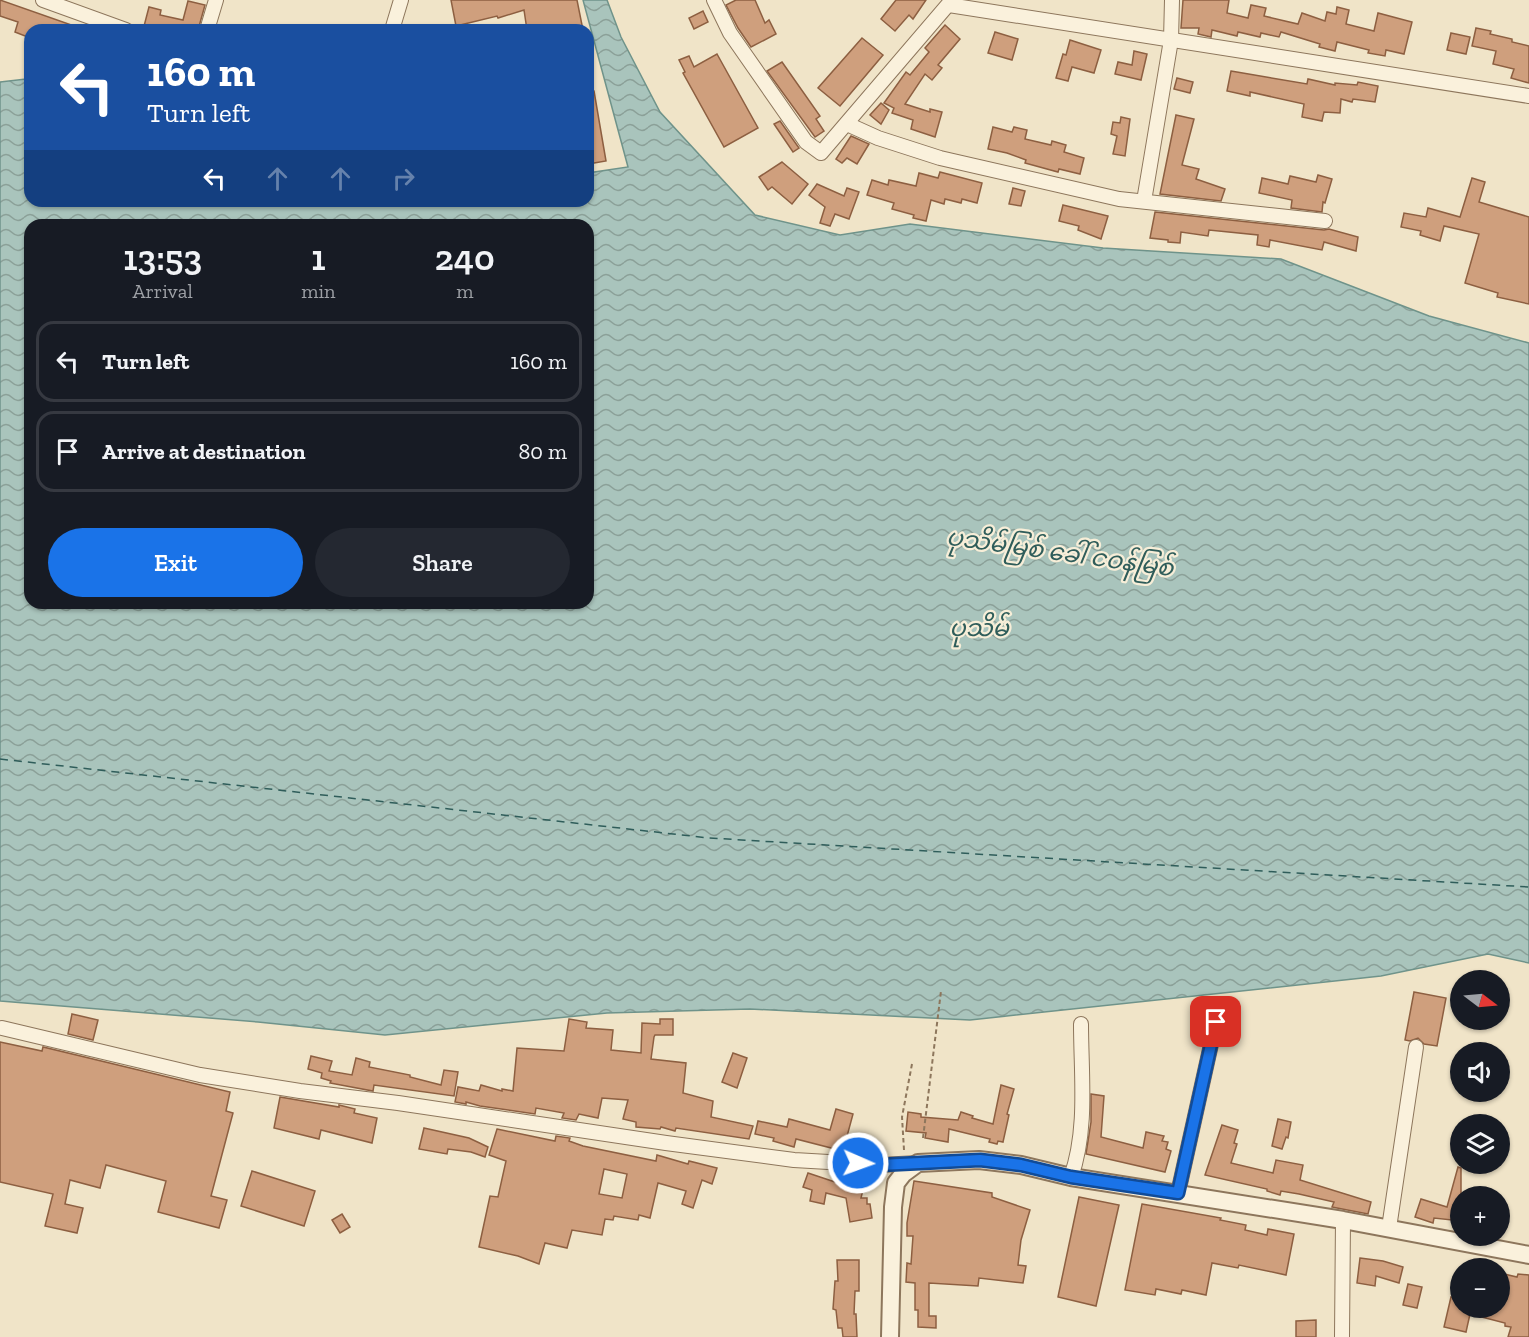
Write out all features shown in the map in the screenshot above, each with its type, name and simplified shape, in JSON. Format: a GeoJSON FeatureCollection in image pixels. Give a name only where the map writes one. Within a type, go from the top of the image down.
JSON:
{"type":"FeatureCollection","features":[{"type":"Feature","properties":{"kind":"street"},"geometry":{"type":"LineString","coordinates":[[43,0],[109,24]]}},
{"type":"Feature","properties":{"kind":"street"},"geometry":{"type":"LineString","coordinates":[[209,24],[216,0]]}},
{"type":"Feature","properties":{"kind":"street"},"geometry":{"type":"LineString","coordinates":[[394,24],[401,0]]}},
{"type":"Feature","properties":{"kind":"street"},"geometry":{"type":"LineString","coordinates":[[714,0],[730,33],[806,142],[821,153],[950,3],[1529,96]]}},
{"type":"Feature","properties":{"kind":"street"},"geometry":{"type":"LineString","coordinates":[[1144,201],[1171,40],[1172,0]]}},
{"type":"Feature","properties":{"kind":"street"},"geometry":{"type":"LineString","coordinates":[[847,123],[878,138],[940,158],[1119,199],[1325,220]]}},
{"type":"Feature","properties":{"kind":"street"},"geometry":{"type":"LineString","coordinates":[[1178,1193],[1216,1022]]}},
{"type":"Feature","properties":{"kind":"street"},"geometry":{"type":"LineString","coordinates":[[1071,1177],[1081,1134],[1081,1024]]}},
{"type":"Feature","properties":{"kind":"street"},"geometry":{"type":"LineString","coordinates":[[3,1028],[200,1075],[300,1091],[794,1160],[880,1165],[980,1160],[1021,1165],[1071,1177],[1343,1220],[1529,1255]]}},
{"type":"Feature","properties":{"kind":"street"},"geometry":{"type":"LineString","coordinates":[[1389,1228],[1416,1047]]}},
{"type":"Feature","properties":{"kind":"street"},"geometry":{"type":"LineString","coordinates":[[890,1337],[893,1207],[896,1183],[903,1174],[918,1163]]}},
{"type":"Feature","properties":{"kind":"street"},"geometry":{"type":"LineString","coordinates":[[1341,1337],[1343,1220]]}},
{"type":"Feature","properties":{"kind":"path"},"geometry":{"type":"LineString","coordinates":[[923,1138],[941,991]]}},
{"type":"Feature","properties":{"kind":"path"},"geometry":{"type":"LineString","coordinates":[[912,1064],[902,1117],[903,1147],[908,1158],[918,1163]]}},
{"type":"Feature","properties":{"kind":"water","name":"ပုသိမ်"},"geometry":{"type":"Polygon","coordinates":[[[583,0],[607,0],[621,37],[660,112],[755,215],[840,235],[910,224],[1103,248],[1281,259],[1429,316],[1529,343],[1529,963],[1488,954],[1381,976],[970,1020],[750,1009],[607,1013],[385,1035],[0,1001],[0,82],[24,79],[24,207],[594,207],[594,172],[628,167],[594,41],[594,24],[589,24],[583,0]]]}},
{"type":"Feature","properties":{"kind":"building"},"geometry":{"type":"Polygon","coordinates":[[[0,0],[69,24],[24,24],[24,36],[15,32],[18,22],[0,16],[0,0]]]}},
{"type":"Feature","properties":{"kind":"building"},"geometry":{"type":"Polygon","coordinates":[[[451,0],[577,0],[582,24],[526,24],[524,10],[498,18],[497,16],[456,24],[451,0]]]}},
{"type":"Feature","properties":{"kind":"building"},"geometry":{"type":"Polygon","coordinates":[[[736,0],[755,0],[765,23],[769,20],[776,34],[751,47],[726,5],[736,0]]]}},
{"type":"Feature","properties":{"kind":"building"},"geometry":{"type":"Polygon","coordinates":[[[896,0],[926,0],[913,19],[909,15],[895,31],[881,19],[896,0]]]}},
{"type":"Feature","properties":{"kind":"building"},"geometry":{"type":"Polygon","coordinates":[[[1183,0],[1229,0],[1227,13],[1248,18],[1251,5],[1266,8],[1264,16],[1298,24],[1302,13],[1325,21],[1327,12],[1336,14],[1337,7],[1349,10],[1346,24],[1374,31],[1378,13],[1412,22],[1404,54],[1386,50],[1385,56],[1368,53],[1369,50],[1337,42],[1335,51],[1281,32],[1279,37],[1261,33],[1260,37],[1238,32],[1237,36],[1212,30],[1211,37],[1198,34],[1199,28],[1181,28],[1183,0]]]}},
{"type":"Feature","properties":{"kind":"building"},"geometry":{"type":"Polygon","coordinates":[[[188,1],[205,5],[200,24],[145,24],[149,7],[161,10],[160,15],[183,20],[188,1]]]}},
{"type":"Feature","properties":{"kind":"building"},"geometry":{"type":"Polygon","coordinates":[[[703,11],[708,22],[694,29],[689,18],[703,11]]]}},
{"type":"Feature","properties":{"kind":"building"},"geometry":{"type":"Polygon","coordinates":[[[945,25],[960,39],[938,65],[942,68],[932,80],[925,74],[905,104],[930,112],[930,109],[942,112],[935,137],[911,129],[913,120],[892,113],[894,108],[884,103],[906,72],[910,75],[929,52],[925,48],[945,25]]]}},
{"type":"Feature","properties":{"kind":"building"},"geometry":{"type":"Polygon","coordinates":[[[1476,28],[1491,31],[1490,34],[1529,46],[1529,83],[1511,78],[1514,69],[1493,64],[1496,51],[1472,46],[1476,28]]]}},
{"type":"Feature","properties":{"kind":"building"},"geometry":{"type":"Polygon","coordinates":[[[995,32],[1018,39],[1012,60],[988,53],[995,32]]]}},
{"type":"Feature","properties":{"kind":"building"},"geometry":{"type":"Polygon","coordinates":[[[1451,33],[1470,37],[1466,54],[1447,50],[1451,33]]]}},
{"type":"Feature","properties":{"kind":"building"},"geometry":{"type":"Polygon","coordinates":[[[862,38],[883,55],[840,106],[818,88],[862,38]]]}},
{"type":"Feature","properties":{"kind":"building"},"geometry":{"type":"Polygon","coordinates":[[[1070,40],[1101,50],[1094,73],[1072,67],[1068,81],[1056,78],[1070,40]]]}},
{"type":"Feature","properties":{"kind":"building"},"geometry":{"type":"Polygon","coordinates":[[[1134,51],[1147,54],[1141,80],[1115,74],[1118,62],[1132,65],[1134,51]]]}},
{"type":"Feature","properties":{"kind":"building"},"geometry":{"type":"Polygon","coordinates":[[[717,54],[758,128],[724,147],[683,73],[685,72],[679,60],[689,56],[694,67],[717,54]]]}},
{"type":"Feature","properties":{"kind":"building"},"geometry":{"type":"Polygon","coordinates":[[[782,62],[820,116],[816,119],[824,131],[815,137],[767,71],[782,62]]]}},
{"type":"Feature","properties":{"kind":"building"},"geometry":{"type":"Polygon","coordinates":[[[1231,71],[1307,84],[1308,79],[1335,85],[1335,83],[1357,85],[1358,82],[1378,86],[1375,102],[1353,99],[1352,102],[1341,99],[1340,113],[1324,112],[1322,121],[1302,117],[1304,104],[1250,92],[1250,96],[1227,91],[1231,71]]]}},
{"type":"Feature","properties":{"kind":"building"},"geometry":{"type":"Polygon","coordinates":[[[1177,78],[1193,82],[1190,93],[1174,89],[1177,78]]]}},
{"type":"Feature","properties":{"kind":"building"},"geometry":{"type":"Polygon","coordinates":[[[594,91],[606,161],[594,163],[594,91]]]}},
{"type":"Feature","properties":{"kind":"building"},"geometry":{"type":"Polygon","coordinates":[[[881,103],[889,110],[881,124],[870,115],[881,103]]]}},
{"type":"Feature","properties":{"kind":"building"},"geometry":{"type":"Polygon","coordinates":[[[1176,115],[1194,119],[1182,165],[1199,169],[1196,179],[1225,189],[1221,201],[1160,194],[1176,115]]]}},
{"type":"Feature","properties":{"kind":"building"},"geometry":{"type":"Polygon","coordinates":[[[1121,117],[1130,119],[1125,156],[1113,154],[1117,136],[1111,134],[1113,122],[1120,123],[1121,117]]]}},
{"type":"Feature","properties":{"kind":"building"},"geometry":{"type":"Polygon","coordinates":[[[780,121],[799,148],[793,152],[774,124],[780,121]]]}},
{"type":"Feature","properties":{"kind":"building"},"geometry":{"type":"Polygon","coordinates":[[[993,127],[1012,132],[1014,127],[1027,130],[1025,139],[1051,145],[1052,141],[1066,145],[1064,152],[1084,158],[1080,174],[1059,169],[1058,172],[1025,163],[1026,160],[1007,153],[988,149],[993,127]]]}},
{"type":"Feature","properties":{"kind":"building"},"geometry":{"type":"Polygon","coordinates":[[[851,136],[869,144],[857,164],[847,158],[842,163],[836,159],[851,136]]]}},
{"type":"Feature","properties":{"kind":"building"},"geometry":{"type":"Polygon","coordinates":[[[782,162],[808,184],[792,204],[772,187],[768,190],[759,177],[782,162]]]}},
{"type":"Feature","properties":{"kind":"building"},"geometry":{"type":"Polygon","coordinates":[[[940,172],[982,183],[977,203],[962,199],[961,203],[945,199],[944,204],[931,200],[926,221],[892,209],[894,203],[867,195],[872,180],[888,185],[889,180],[916,186],[919,173],[938,178],[940,172]]]}},
{"type":"Feature","properties":{"kind":"building"},"geometry":{"type":"Polygon","coordinates":[[[1318,175],[1332,179],[1325,203],[1323,202],[1322,212],[1291,208],[1292,200],[1259,193],[1262,178],[1288,184],[1290,176],[1316,182],[1318,175]]]}},
{"type":"Feature","properties":{"kind":"building"},"geometry":{"type":"Polygon","coordinates":[[[1472,178],[1485,182],[1479,202],[1529,217],[1529,304],[1497,297],[1498,293],[1465,283],[1479,234],[1444,226],[1440,241],[1420,235],[1421,231],[1401,227],[1404,213],[1426,217],[1428,208],[1460,217],[1472,178]]]}},
{"type":"Feature","properties":{"kind":"building"},"geometry":{"type":"Polygon","coordinates":[[[817,184],[844,196],[847,188],[859,192],[849,219],[835,214],[830,226],[820,223],[825,207],[809,195],[817,184]]]}},
{"type":"Feature","properties":{"kind":"building"},"geometry":{"type":"Polygon","coordinates":[[[1013,188],[1025,191],[1021,206],[1009,204],[1013,188]]]}},
{"type":"Feature","properties":{"kind":"building"},"geometry":{"type":"Polygon","coordinates":[[[1063,205],[1108,216],[1101,239],[1078,230],[1079,226],[1059,221],[1063,205]]]}},
{"type":"Feature","properties":{"kind":"building"},"geometry":{"type":"Polygon","coordinates":[[[1155,212],[1329,229],[1358,237],[1356,251],[1324,242],[1322,250],[1270,240],[1269,247],[1257,245],[1258,235],[1209,230],[1208,236],[1181,232],[1180,243],[1168,242],[1168,240],[1150,238],[1155,212]]]}},
{"type":"Feature","properties":{"kind":"building"},"geometry":{"type":"Polygon","coordinates":[[[1414,992],[1446,998],[1437,1046],[1424,1044],[1418,1038],[1405,1040],[1414,992]]]}},
{"type":"Feature","properties":{"kind":"building"},"geometry":{"type":"Polygon","coordinates":[[[72,1014],[98,1020],[93,1040],[68,1034],[72,1014]]]}},
{"type":"Feature","properties":{"kind":"building"},"geometry":{"type":"Polygon","coordinates":[[[569,1019],[587,1022],[586,1028],[613,1030],[611,1050],[641,1053],[642,1023],[660,1024],[660,1019],[673,1019],[673,1035],[655,1035],[651,1059],[686,1063],[683,1093],[713,1101],[711,1117],[753,1126],[749,1139],[676,1128],[675,1131],[661,1127],[660,1129],[636,1127],[636,1122],[623,1119],[628,1100],[602,1098],[598,1118],[579,1114],[576,1120],[562,1118],[564,1113],[536,1108],[535,1114],[455,1102],[458,1087],[479,1091],[481,1085],[502,1091],[502,1089],[513,1091],[517,1048],[564,1051],[569,1019]]]}},
{"type":"Feature","properties":{"kind":"building"},"geometry":{"type":"Polygon","coordinates":[[[0,1042],[42,1051],[43,1047],[230,1092],[226,1111],[233,1113],[211,1196],[227,1200],[219,1228],[158,1212],[166,1181],[106,1165],[100,1188],[70,1180],[65,1204],[83,1208],[77,1233],[45,1226],[53,1194],[0,1182],[0,1042]]]}},
{"type":"Feature","properties":{"kind":"building"},"geometry":{"type":"Polygon","coordinates":[[[733,1053],[747,1058],[737,1088],[722,1082],[733,1053]]]}},
{"type":"Feature","properties":{"kind":"building"},"geometry":{"type":"Polygon","coordinates":[[[311,1056],[332,1061],[329,1071],[352,1075],[356,1058],[370,1062],[369,1067],[410,1075],[410,1077],[441,1085],[444,1070],[458,1072],[454,1096],[374,1085],[373,1091],[330,1083],[331,1081],[321,1078],[322,1073],[308,1069],[311,1056]]]}},
{"type":"Feature","properties":{"kind":"building"},"geometry":{"type":"Polygon","coordinates":[[[1001,1085],[1014,1089],[1003,1142],[998,1141],[997,1144],[989,1142],[990,1139],[949,1129],[948,1142],[925,1138],[926,1133],[906,1131],[908,1112],[921,1114],[921,1117],[958,1120],[961,1112],[993,1124],[1001,1085]]]}},
{"type":"Feature","properties":{"kind":"building"},"geometry":{"type":"Polygon","coordinates":[[[1091,1094],[1104,1096],[1101,1137],[1143,1148],[1146,1132],[1164,1136],[1162,1141],[1168,1142],[1166,1149],[1171,1151],[1165,1172],[1086,1154],[1091,1122],[1091,1094]]]}},
{"type":"Feature","properties":{"kind":"building"},"geometry":{"type":"Polygon","coordinates":[[[280,1097],[339,1107],[339,1105],[355,1109],[354,1113],[377,1118],[372,1143],[321,1130],[319,1139],[274,1128],[280,1097]]]}},
{"type":"Feature","properties":{"kind":"building"},"geometry":{"type":"Polygon","coordinates":[[[836,1109],[853,1114],[843,1151],[796,1139],[794,1147],[773,1141],[774,1138],[755,1134],[758,1121],[787,1127],[789,1119],[830,1130],[836,1109]]]}},
{"type":"Feature","properties":{"kind":"building"},"geometry":{"type":"Polygon","coordinates":[[[1278,1119],[1291,1122],[1288,1138],[1286,1137],[1282,1149],[1272,1146],[1278,1119]]]}},
{"type":"Feature","properties":{"kind":"building"},"geometry":{"type":"Polygon","coordinates":[[[1222,1125],[1238,1130],[1234,1143],[1237,1144],[1231,1163],[1273,1173],[1276,1160],[1303,1165],[1300,1180],[1371,1202],[1368,1214],[1332,1207],[1334,1202],[1281,1191],[1280,1195],[1267,1191],[1267,1189],[1205,1175],[1222,1125]]]}},
{"type":"Feature","properties":{"kind":"building"},"geometry":{"type":"Polygon","coordinates":[[[424,1128],[469,1138],[488,1147],[485,1157],[471,1152],[448,1149],[447,1154],[419,1149],[424,1128]]]}},
{"type":"Feature","properties":{"kind":"building"},"geometry":{"type":"Polygon","coordinates":[[[497,1129],[555,1141],[556,1136],[570,1138],[569,1141],[583,1146],[656,1161],[657,1155],[688,1164],[689,1161],[717,1168],[712,1184],[702,1180],[693,1208],[682,1204],[686,1191],[658,1183],[650,1218],[639,1215],[638,1220],[614,1216],[613,1220],[605,1219],[602,1235],[572,1230],[567,1248],[545,1243],[539,1264],[518,1256],[479,1247],[490,1196],[498,1197],[506,1161],[489,1155],[497,1129]],[[604,1169],[599,1194],[622,1198],[627,1174],[604,1169]]]}},
{"type":"Feature","properties":{"kind":"building"},"geometry":{"type":"Polygon","coordinates":[[[252,1171],[315,1191],[304,1226],[241,1206],[252,1171]]]}},
{"type":"Feature","properties":{"kind":"building"},"geometry":{"type":"Polygon","coordinates":[[[808,1173],[847,1186],[850,1173],[866,1177],[861,1198],[867,1198],[872,1218],[850,1222],[846,1198],[826,1193],[824,1204],[810,1201],[812,1190],[803,1187],[808,1173]]]}},
{"type":"Feature","properties":{"kind":"building"},"geometry":{"type":"Polygon","coordinates":[[[1456,1174],[1461,1174],[1461,1186],[1453,1186],[1456,1174]]]}},
{"type":"Feature","properties":{"kind":"building"},"geometry":{"type":"Polygon","coordinates":[[[914,1181],[992,1193],[992,1197],[1030,1210],[1021,1240],[1018,1265],[1026,1266],[1023,1283],[979,1278],[978,1286],[929,1283],[929,1316],[936,1316],[936,1328],[918,1327],[918,1310],[915,1310],[915,1283],[906,1282],[907,1263],[911,1264],[913,1236],[907,1236],[907,1223],[914,1181]]]}},
{"type":"Feature","properties":{"kind":"building"},"geometry":{"type":"Polygon","coordinates":[[[1450,1196],[1450,1220],[1434,1218],[1433,1223],[1415,1217],[1421,1199],[1447,1207],[1450,1196]]]}},
{"type":"Feature","properties":{"kind":"building"},"geometry":{"type":"Polygon","coordinates":[[[1079,1197],[1119,1205],[1096,1306],[1058,1297],[1079,1197]]]}},
{"type":"Feature","properties":{"kind":"building"},"geometry":{"type":"Polygon","coordinates":[[[1142,1204],[1221,1218],[1220,1220],[1246,1225],[1245,1230],[1267,1235],[1268,1229],[1294,1234],[1286,1275],[1239,1265],[1238,1268],[1212,1263],[1206,1295],[1182,1290],[1181,1294],[1156,1289],[1155,1295],[1125,1290],[1142,1204]]]}},
{"type":"Feature","properties":{"kind":"building"},"geometry":{"type":"Polygon","coordinates":[[[342,1214],[350,1227],[340,1233],[332,1220],[342,1214]]]}},
{"type":"Feature","properties":{"kind":"building"},"geometry":{"type":"Polygon","coordinates":[[[1360,1258],[1403,1267],[1399,1283],[1376,1276],[1375,1286],[1357,1283],[1360,1258]]]}},
{"type":"Feature","properties":{"kind":"building"},"geometry":{"type":"Polygon","coordinates":[[[837,1260],[859,1260],[859,1291],[855,1291],[854,1314],[856,1314],[857,1337],[843,1337],[842,1328],[838,1328],[836,1310],[833,1309],[835,1281],[838,1281],[837,1260]]]}},
{"type":"Feature","properties":{"kind":"building"},"geometry":{"type":"Polygon","coordinates":[[[1510,1275],[1529,1275],[1529,1337],[1508,1337],[1511,1327],[1505,1326],[1505,1323],[1486,1318],[1510,1318],[1510,1275]]]}},
{"type":"Feature","properties":{"kind":"building"},"geometry":{"type":"Polygon","coordinates":[[[1408,1284],[1422,1287],[1417,1308],[1403,1305],[1408,1284]]]}},
{"type":"Feature","properties":{"kind":"building"},"geometry":{"type":"Polygon","coordinates":[[[1450,1301],[1450,1318],[1469,1318],[1466,1332],[1444,1327],[1450,1301]]]}},
{"type":"Feature","properties":{"kind":"building"},"geometry":{"type":"Polygon","coordinates":[[[1316,1320],[1316,1337],[1296,1337],[1296,1321],[1316,1320]]]}},
{"type":"Feature","properties":{"kind":"ferry route"},"geometry":{"type":"LineString","coordinates":[[0,759],[709,838],[1529,887]]}},
{"type":"Feature","properties":{"kind":"route"},"geometry":{"type":"LineString","coordinates":[[858,1163],[880,1165],[980,1160],[1021,1165],[1071,1177],[1178,1193],[1216,1022]]}},
{"type":"Feature","properties":{"kind":"water label","name":"ပုသိမ်မြစ် ခေါ် ငဝန်မြစ်"},"geometry":{"type":"Point","coordinates":[1060,552]}}]}
